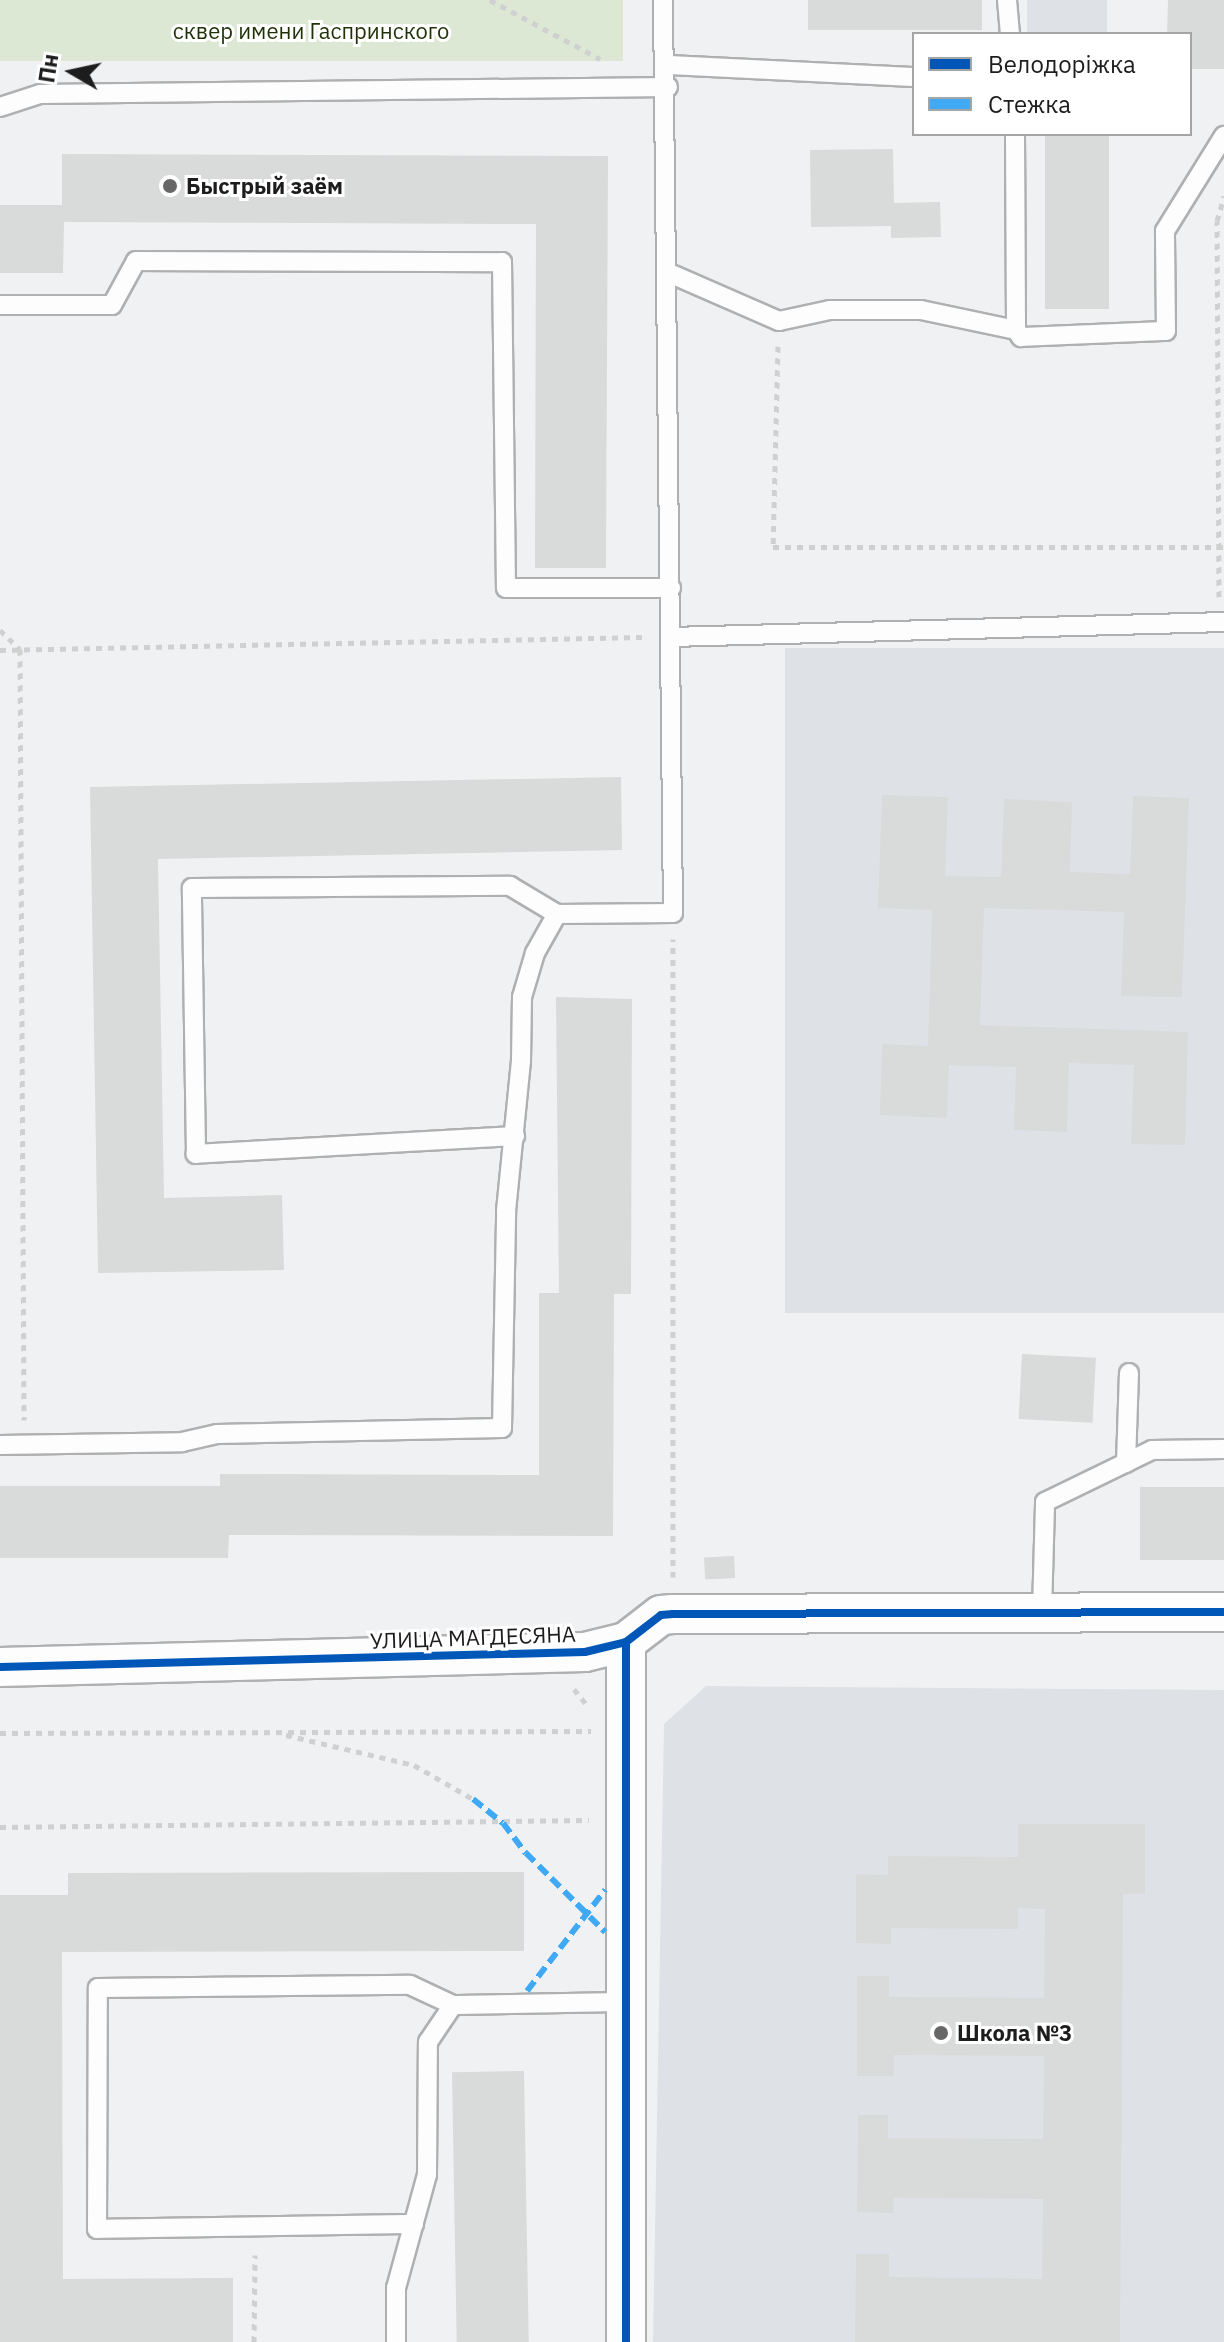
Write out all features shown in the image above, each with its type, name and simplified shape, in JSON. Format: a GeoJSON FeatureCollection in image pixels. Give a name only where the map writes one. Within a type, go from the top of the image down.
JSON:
{"type":"FeatureCollection","features":[{"type":"Feature","properties":{"kind":"street","name":"УЛИЦА МАГДЕСЯНА"},"geometry":{"type":"LineString","coordinates":[[0,1667],[585,1652],[626,1642],[661,1615],[673,1614],[1224,1612]]}},
{"type":"Feature","properties":{"kind":"street"},"geometry":{"type":"LineString","coordinates":[[626,1642],[626,2342]]}},
{"type":"Feature","properties":{"kind":"lane"},"geometry":{"type":"LineString","coordinates":[[515,1136],[196,1154],[192,888],[510,886],[557,914],[673,913],[668,65],[663,0]]}},
{"type":"Feature","properties":{"kind":"lane"},"geometry":{"type":"LineString","coordinates":[[1007,0],[1010,32]]}},
{"type":"Feature","properties":{"kind":"lane"},"geometry":{"type":"LineString","coordinates":[[668,65],[912,77]]}},
{"type":"Feature","properties":{"kind":"lane"},"geometry":{"type":"LineString","coordinates":[[0,107],[40,94],[668,87]]}},
{"type":"Feature","properties":{"kind":"lane"},"geometry":{"type":"LineString","coordinates":[[1015,136],[1016,330],[1021,337],[1166,331],[1165,231],[1224,136]]}},
{"type":"Feature","properties":{"kind":"lane"},"geometry":{"type":"LineString","coordinates":[[0,305],[112,305],[136,261],[502,262],[506,588],[671,588]]}},
{"type":"Feature","properties":{"kind":"lane"},"geometry":{"type":"LineString","coordinates":[[669,273],[779,321],[830,310],[921,310],[1016,330]]}},
{"type":"Feature","properties":{"kind":"lane"},"geometry":{"type":"LineString","coordinates":[[671,637],[1222,622]]}},
{"type":"Feature","properties":{"kind":"lane"},"geometry":{"type":"LineString","coordinates":[[0,1445],[182,1442],[217,1434],[502,1428],[506,1211],[515,1136],[522,997],[535,953],[557,914]]}},
{"type":"Feature","properties":{"kind":"lane"},"geometry":{"type":"LineString","coordinates":[[1126,1463],[1129,1373]]}},
{"type":"Feature","properties":{"kind":"lane"},"geometry":{"type":"LineString","coordinates":[[1042,1612],[1045,1502],[1152,1450],[1224,1449]]}},
{"type":"Feature","properties":{"kind":"lane"},"geometry":{"type":"LineString","coordinates":[[414,2224],[97,2229],[98,1988],[410,1985],[453,2005],[624,2002]]}},
{"type":"Feature","properties":{"kind":"lane"},"geometry":{"type":"LineString","coordinates":[[396,2342],[396,2288],[427,2175],[428,2042],[453,2005]]}},
{"type":"Feature","properties":{"kind":"path"},"geometry":{"type":"LineString","coordinates":[[490,0],[610,64]]}},
{"type":"Feature","properties":{"kind":"path"},"geometry":{"type":"LineString","coordinates":[[1222,622],[1217,221],[1224,196]]}},
{"type":"Feature","properties":{"kind":"path"},"geometry":{"type":"LineString","coordinates":[[779,321],[773,547],[1221,547]]}},
{"type":"Feature","properties":{"kind":"path"},"geometry":{"type":"LineString","coordinates":[[0,630],[20,649],[24,1445]]}},
{"type":"Feature","properties":{"kind":"path"},"geometry":{"type":"LineString","coordinates":[[0,650],[671,637]]}},
{"type":"Feature","properties":{"kind":"path"},"geometry":{"type":"LineString","coordinates":[[673,913],[673,1614]]}},
{"type":"Feature","properties":{"kind":"path"},"geometry":{"type":"LineString","coordinates":[[567,1682],[592,1710]]}},
{"type":"Feature","properties":{"kind":"path"},"geometry":{"type":"LineString","coordinates":[[0,1733],[603,1731]]}},
{"type":"Feature","properties":{"kind":"path"},"geometry":{"type":"LineString","coordinates":[[279,1733],[414,1765],[473,1799]]}},
{"type":"Feature","properties":{"kind":"path"},"geometry":{"type":"LineString","coordinates":[[0,1827],[606,1819]]}},
{"type":"Feature","properties":{"kind":"path"},"geometry":{"type":"LineString","coordinates":[[254,2342],[255,2226]]}},
{"type":"Feature","properties":{"kind":"shaded area"},"geometry":{"type":"Polygon","coordinates":[[[1027,0],[1107,0],[1107,32],[1027,32],[1027,0]]]}},
{"type":"Feature","properties":{"kind":"shaded area"},"geometry":{"type":"Polygon","coordinates":[[[785,648],[1224,648],[1224,1313],[785,1313],[785,648]]]}},
{"type":"Feature","properties":{"kind":"shaded area","name":"Школа №3"},"geometry":{"type":"Polygon","coordinates":[[[706,1686],[1224,1690],[1224,2342],[653,2342],[664,1724],[706,1686]]]}},
{"type":"Feature","properties":{"kind":"green space","name":"сквер имени Гаспринского"},"geometry":{"type":"Polygon","coordinates":[[[0,0],[623,0],[623,61],[0,61],[0,0]]]}},
{"type":"Feature","properties":{"kind":"building"},"geometry":{"type":"Polygon","coordinates":[[[808,0],[982,0],[982,30],[808,30],[808,0]]]}},
{"type":"Feature","properties":{"kind":"building"},"geometry":{"type":"Polygon","coordinates":[[[1168,0],[1224,0],[1224,69],[1192,69],[1192,32],[1167,32],[1168,0]]]}},
{"type":"Feature","properties":{"kind":"building"},"geometry":{"type":"Polygon","coordinates":[[[1045,136],[1109,136],[1109,309],[1045,309],[1045,136]]]}},
{"type":"Feature","properties":{"kind":"building"},"geometry":{"type":"Polygon","coordinates":[[[893,149],[894,203],[940,202],[941,237],[891,238],[891,226],[811,227],[810,150],[893,149]]]}},
{"type":"Feature","properties":{"kind":"building"},"geometry":{"type":"Polygon","coordinates":[[[62,154],[608,156],[606,568],[535,568],[536,224],[64,222],[63,273],[0,273],[0,205],[62,205],[62,154]]]}},
{"type":"Feature","properties":{"kind":"building"},"geometry":{"type":"Polygon","coordinates":[[[621,777],[622,850],[158,859],[164,1198],[282,1195],[284,1270],[98,1273],[90,787],[621,777]]]}},
{"type":"Feature","properties":{"kind":"building"},"geometry":{"type":"Polygon","coordinates":[[[882,795],[948,797],[945,876],[1001,877],[1004,799],[1072,802],[1070,872],[1130,874],[1133,796],[1189,798],[1182,997],[1121,996],[1124,912],[984,908],[980,1025],[1188,1032],[1185,1145],[1131,1144],[1134,1065],[1069,1063],[1067,1132],[1014,1130],[1016,1067],[949,1065],[947,1118],[880,1115],[882,1044],[928,1046],[932,910],[878,908],[882,795]]]}},
{"type":"Feature","properties":{"kind":"building"},"geometry":{"type":"Polygon","coordinates":[[[556,997],[632,999],[631,1294],[614,1294],[613,1536],[229,1535],[228,1558],[0,1558],[0,1486],[220,1486],[220,1474],[539,1475],[539,1293],[559,1293],[556,997]]]}},
{"type":"Feature","properties":{"kind":"building"},"geometry":{"type":"Polygon","coordinates":[[[1022,1354],[1096,1358],[1092,1423],[1019,1419],[1022,1354]]]}},
{"type":"Feature","properties":{"kind":"building"},"geometry":{"type":"Polygon","coordinates":[[[1140,1487],[1224,1487],[1224,1560],[1140,1560],[1140,1487]]]}},
{"type":"Feature","properties":{"kind":"building"},"geometry":{"type":"Polygon","coordinates":[[[734,1556],[735,1578],[705,1580],[704,1558],[734,1556]]]}},
{"type":"Feature","properties":{"kind":"building"},"geometry":{"type":"Polygon","coordinates":[[[1018,1824],[1145,1824],[1145,1894],[1123,1894],[1120,2342],[855,2342],[856,2254],[889,2254],[889,2277],[1042,2279],[1043,2199],[893,2198],[894,2213],[857,2212],[858,2115],[888,2115],[888,2138],[1043,2139],[1044,2056],[894,2055],[894,2076],[857,2076],[857,1976],[889,1976],[889,1997],[1044,1998],[1045,1909],[1018,1908],[1018,1929],[891,1928],[891,1944],[856,1943],[856,1874],[888,1875],[888,1856],[1018,1857],[1018,1824]]]}},
{"type":"Feature","properties":{"kind":"building"},"geometry":{"type":"Polygon","coordinates":[[[524,1872],[524,1951],[62,1952],[63,2279],[233,2278],[233,2342],[0,2342],[0,1895],[68,1895],[68,1873],[524,1872]]]}},
{"type":"Feature","properties":{"kind":"building"},"geometry":{"type":"Polygon","coordinates":[[[524,2071],[529,2342],[457,2342],[452,2072],[524,2071]]]}},
{"type":"Feature","properties":{"kind":"marked path"},"geometry":{"type":"LineString","coordinates":[[473,1799],[503,1823],[526,1853],[605,1932]]}},
{"type":"Feature","properties":{"kind":"marked path"},"geometry":{"type":"LineString","coordinates":[[527,1991],[605,1890]]}},
{"type":"Feature","properties":{"kind":"cycle path"},"geometry":{"type":"LineString","coordinates":[[0,1667],[585,1652],[626,1642],[661,1615],[673,1614],[1224,1612]]}},
{"type":"Feature","properties":{"kind":"cycle path"},"geometry":{"type":"LineString","coordinates":[[626,1642],[626,2342]]}},
{"type":"Feature","properties":{"kind":"place","name":"Быстрый заём"},"geometry":{"type":"Point","coordinates":[170,186]}},
{"type":"Feature","properties":{"kind":"place","name":"Школа №3"},"geometry":{"type":"Point","coordinates":[941,2033]}}]}
